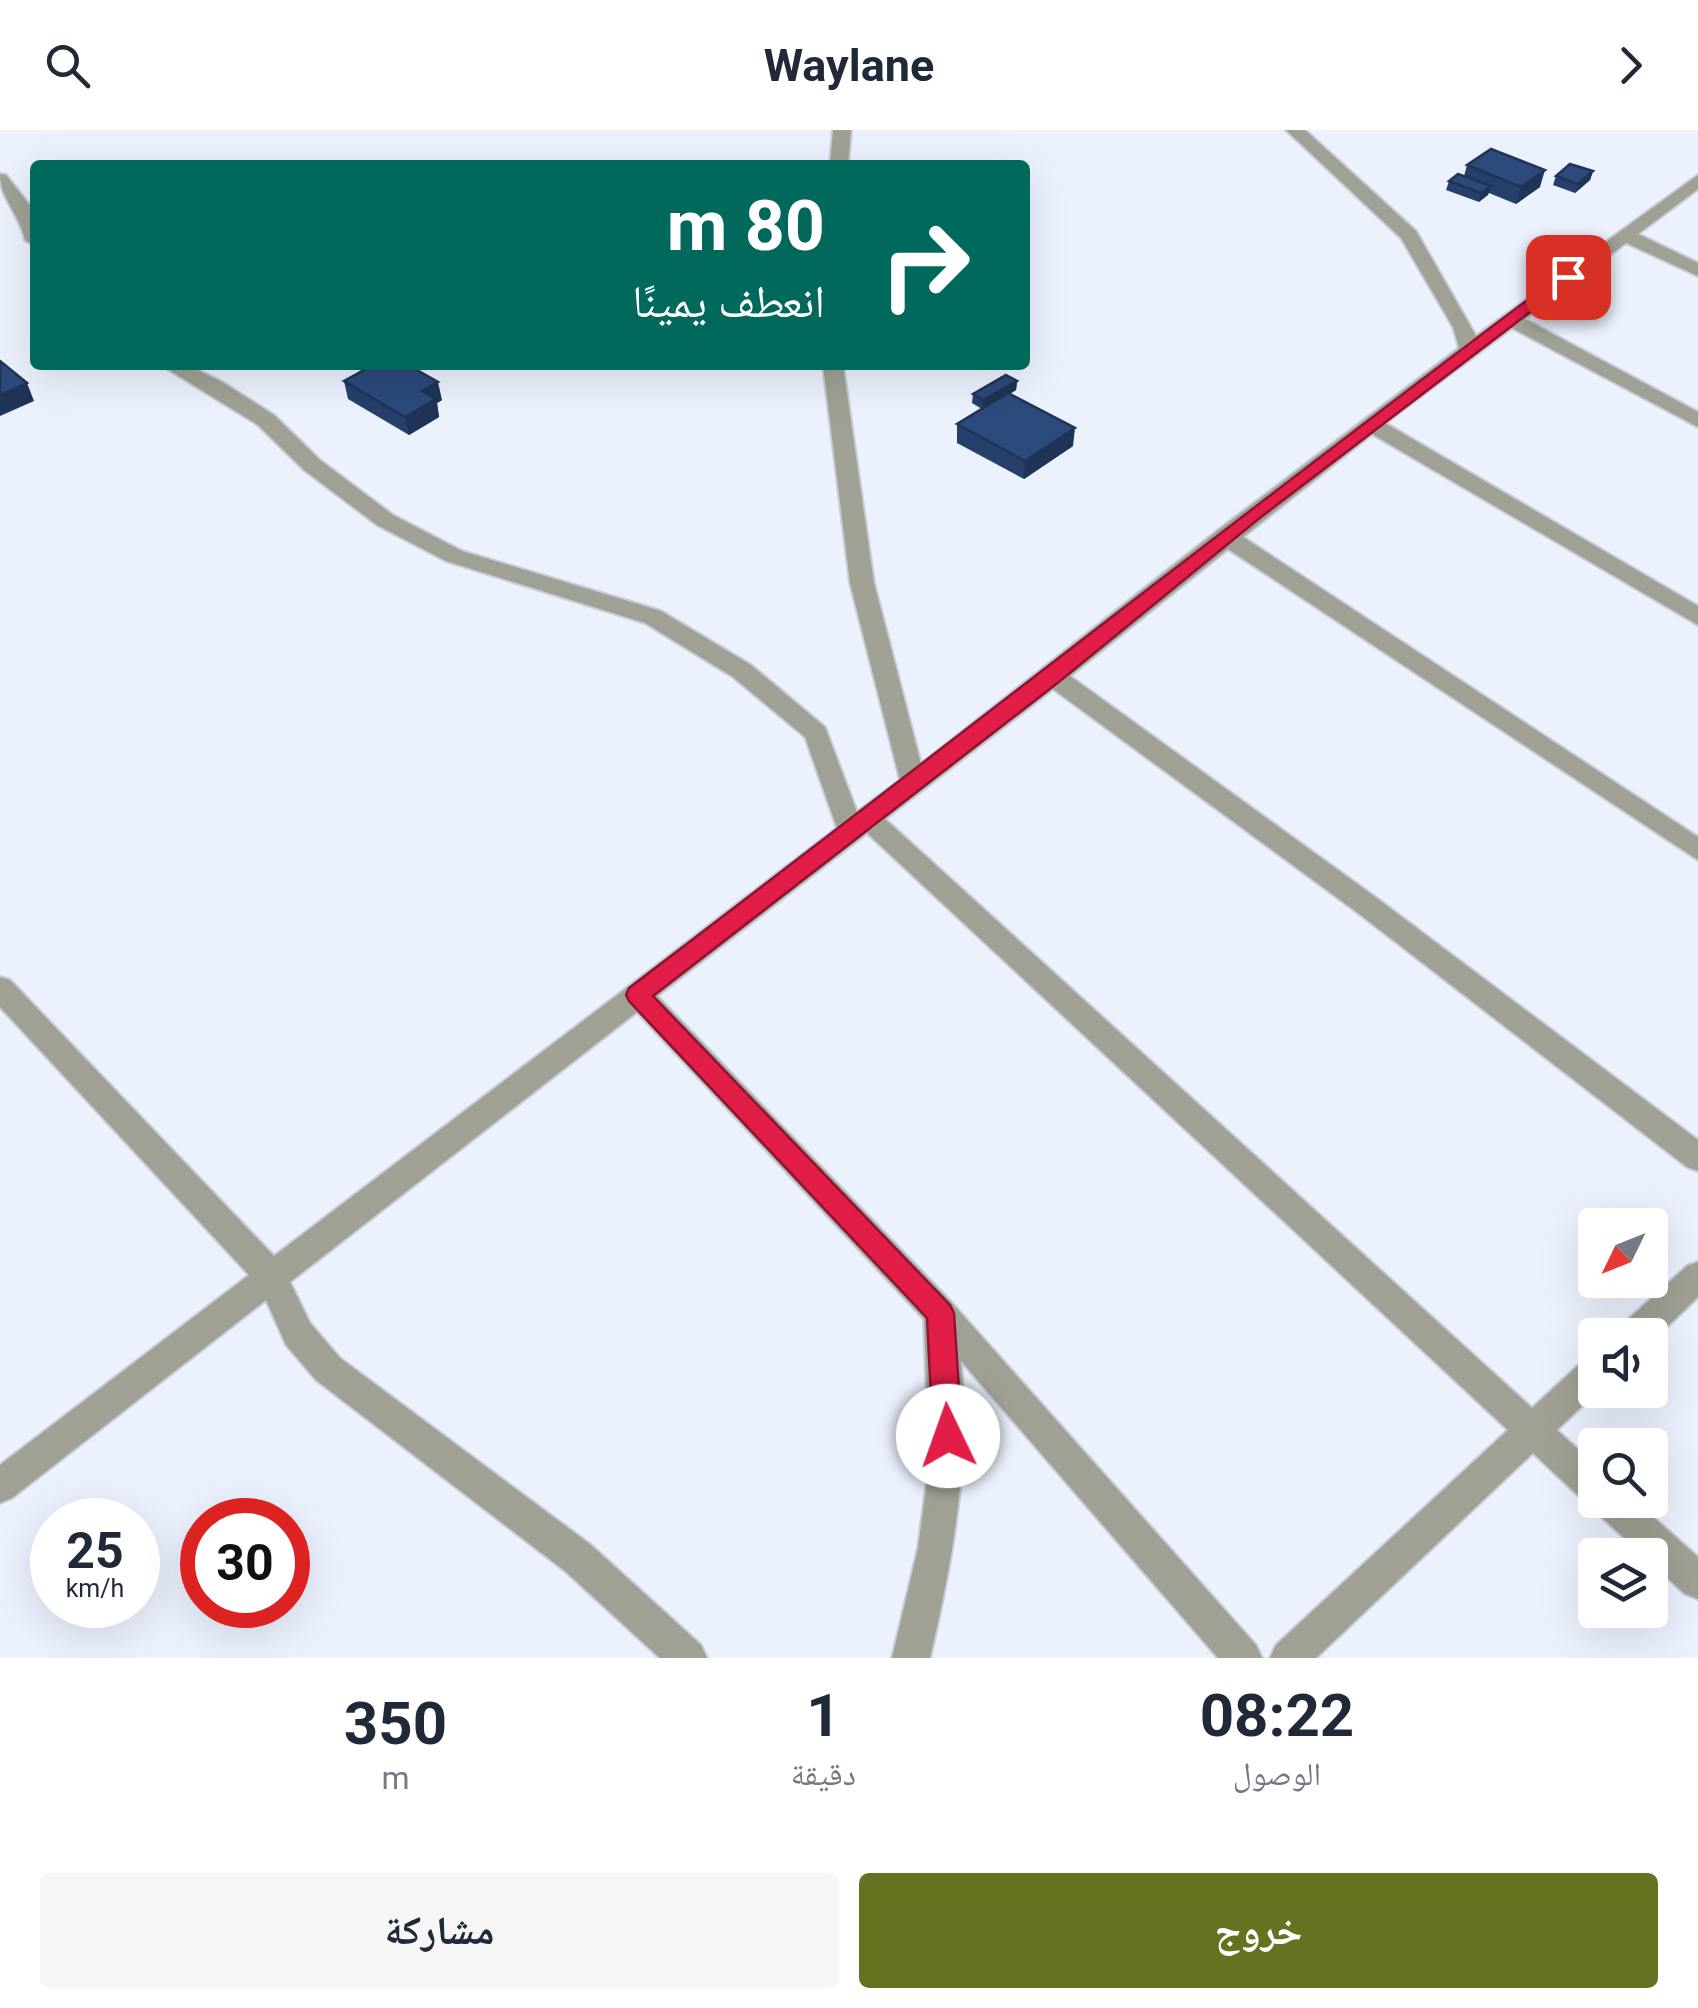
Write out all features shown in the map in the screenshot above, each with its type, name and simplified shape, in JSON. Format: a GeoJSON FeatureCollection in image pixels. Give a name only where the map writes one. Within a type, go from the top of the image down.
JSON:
{"type":"FeatureCollection","features":[{"type":"Feature","properties":{"kind":"street"},"geometry":{"type":"LineString","coordinates":[[839,160],[842,130]]}},
{"type":"Feature","properties":{"kind":"street"},"geometry":{"type":"LineString","coordinates":[[1294,130],[1408,235],[1463,327],[1470,350]]}},
{"type":"Feature","properties":{"kind":"street"},"geometry":{"type":"LineString","coordinates":[[0,179],[30,218]]}},
{"type":"Feature","properties":{"kind":"street"},"geometry":{"type":"LineString","coordinates":[[0,1486],[1053,676],[1225,536],[1698,180]]}},
{"type":"Feature","properties":{"kind":"street"},"geometry":{"type":"LineString","coordinates":[[1626,234],[1698,270]]}},
{"type":"Feature","properties":{"kind":"street"},"geometry":{"type":"LineString","coordinates":[[1510,320],[1698,421]]}},
{"type":"Feature","properties":{"kind":"street"},"geometry":{"type":"LineString","coordinates":[[182,370],[216,386],[266,420],[312,465],[385,520],[454,556],[653,617],[742,671],[816,732],[859,825],[1578,1473]]}},
{"type":"Feature","properties":{"kind":"street"},"geometry":{"type":"LineString","coordinates":[[834,370],[862,583],[913,782]]}},
{"type":"Feature","properties":{"kind":"street"},"geometry":{"type":"LineString","coordinates":[[1371,424],[1698,617]]}},
{"type":"Feature","properties":{"kind":"street"},"geometry":{"type":"LineString","coordinates":[[1225,536],[1698,850]]}},
{"type":"Feature","properties":{"kind":"street"},"geometry":{"type":"LineString","coordinates":[[1053,676],[1368,906],[1698,1158]]}},
{"type":"Feature","properties":{"kind":"street"},"geometry":{"type":"LineString","coordinates":[[0,988],[272,1277],[298,1334],[338,1378],[578,1558],[688,1658]]}},
{"type":"Feature","properties":{"kind":"street"},"geometry":{"type":"LineString","coordinates":[[638,995],[940,1313],[1243,1658]]}},
{"type":"Feature","properties":{"kind":"street"},"geometry":{"type":"LineString","coordinates":[[1653,1318],[1698,1276]]}},
{"type":"Feature","properties":{"kind":"street"},"geometry":{"type":"LineString","coordinates":[[911,1658],[931,1574],[946,1470],[948,1436],[940,1313]]}},
{"type":"Feature","properties":{"kind":"street"},"geometry":{"type":"LineString","coordinates":[[1289,1658],[1578,1388]]}},
{"type":"Feature","properties":{"kind":"street"},"geometry":{"type":"LineString","coordinates":[[1628,1518],[1698,1581]]}},
{"type":"Feature","properties":{"kind":"building"},"geometry":{"type":"Polygon","coordinates":[[[1491,149],[1545,170],[1521,187],[1467,165],[1491,149]]]}},
{"type":"Feature","properties":{"kind":"building"},"geometry":{"type":"Polygon","coordinates":[[[1570,164],[1593,171],[1578,184],[1556,176],[1570,164]]]}},
{"type":"Feature","properties":{"kind":"building"},"geometry":{"type":"Polygon","coordinates":[[[1458,174],[1491,186],[1481,193],[1449,181],[1458,174]]]}},
{"type":"Feature","properties":{"kind":"building"},"geometry":{"type":"Polygon","coordinates":[[[0,361],[27,383],[0,395],[0,361]]]}},
{"type":"Feature","properties":{"kind":"building"},"geometry":{"type":"Polygon","coordinates":[[[364,370],[417,370],[438,382],[422,391],[436,399],[405,417],[344,381],[364,370]]]}},
{"type":"Feature","properties":{"kind":"building"},"geometry":{"type":"Polygon","coordinates":[[[1006,375],[1017,381],[983,400],[973,394],[1006,375]]]}},
{"type":"Feature","properties":{"kind":"building"},"geometry":{"type":"Polygon","coordinates":[[[1008,393],[1075,428],[1025,461],[957,424],[1008,393]]]}},
{"type":"Feature","properties":{"kind":"route"},"geometry":{"type":"LineString","coordinates":[[948,1436],[940,1313],[638,995],[1053,676],[1254,513],[1568,277]]}}]}
